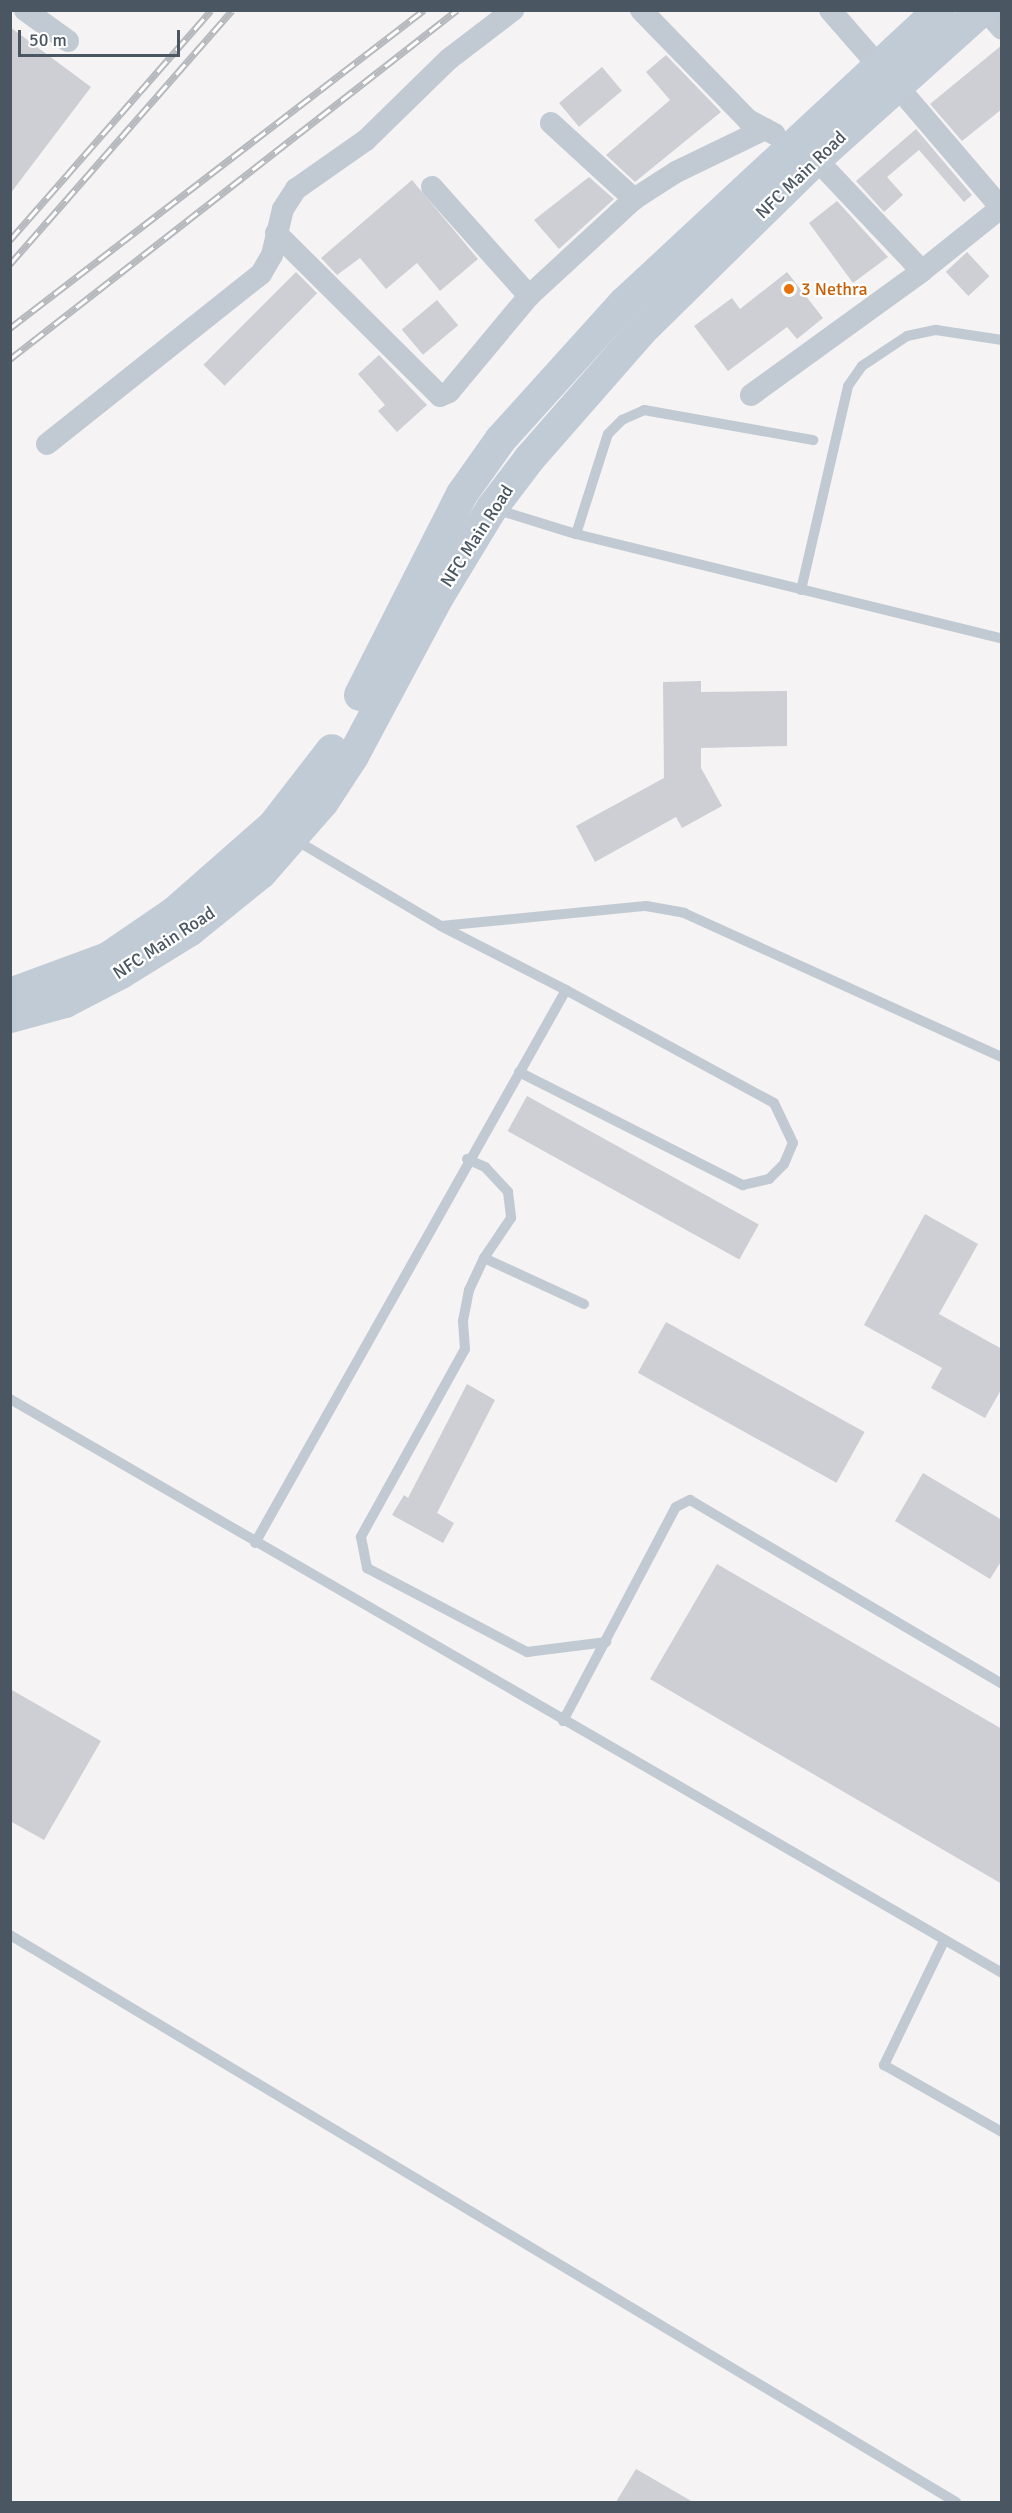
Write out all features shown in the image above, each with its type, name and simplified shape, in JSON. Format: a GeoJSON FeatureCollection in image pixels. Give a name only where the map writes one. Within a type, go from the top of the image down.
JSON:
{"type":"FeatureCollection","features":[{"type":"Feature","properties":{"kind":"main road","name":"NFC Main Road"},"geometry":{"type":"LineString","coordinates":[[10,994],[108,958],[175,912],[273,826],[319,771],[462,494],[501,439],[624,303],[804,152],[887,75],[939,10]]}},
{"type":"Feature","properties":{"kind":"main road","name":"NFC Main Road"},"geometry":{"type":"LineString","coordinates":[[887,75],[983,10]]}},
{"type":"Feature","properties":{"kind":"main road","name":"NFC Main Road"},"geometry":{"type":"LineString","coordinates":[[10,1017],[65,1002],[189,931],[261,873],[292,838],[353,756],[401,662],[492,508],[642,330],[804,152]]}},
{"type":"Feature","properties":{"kind":"street"},"geometry":{"type":"LineString","coordinates":[[25,10],[68,41]]}},
{"type":"Feature","properties":{"kind":"street"},"geometry":{"type":"LineString","coordinates":[[47,444],[261,274],[272,255],[283,209],[296,189],[366,140],[449,59],[513,10]]}},
{"type":"Feature","properties":{"kind":"street"},"geometry":{"type":"LineString","coordinates":[[641,10],[748,120],[804,152],[922,271]]}},
{"type":"Feature","properties":{"kind":"street"},"geometry":{"type":"LineString","coordinates":[[751,395],[922,271],[1001,208],[830,10]]}},
{"type":"Feature","properties":{"kind":"street"},"geometry":{"type":"LineString","coordinates":[[983,10],[1002,29]]}},
{"type":"Feature","properties":{"kind":"street"},"geometry":{"type":"LineString","coordinates":[[551,123],[634,199]]}},
{"type":"Feature","properties":{"kind":"street"},"geometry":{"type":"LineString","coordinates":[[276,233],[440,396],[449,392],[529,296],[634,199],[676,172],[765,129]]}},
{"type":"Feature","properties":{"kind":"street"},"geometry":{"type":"LineString","coordinates":[[432,187],[529,296]]}},
{"type":"Feature","properties":{"kind":"lane"},"geometry":{"type":"LineString","coordinates":[[801,590],[848,386],[862,366],[907,336],[936,330],[1002,340]]}},
{"type":"Feature","properties":{"kind":"lane"},"geometry":{"type":"LineString","coordinates":[[576,534],[608,434],[622,420],[644,410],[813,440]]}},
{"type":"Feature","properties":{"kind":"lane"},"geometry":{"type":"LineString","coordinates":[[492,508],[576,534],[1002,639]]}},
{"type":"Feature","properties":{"kind":"lane"},"geometry":{"type":"LineString","coordinates":[[292,838],[441,926],[566,990],[774,1103],[793,1143],[784,1164],[769,1179],[743,1185],[519,1072]]}},
{"type":"Feature","properties":{"kind":"lane"},"geometry":{"type":"LineString","coordinates":[[441,926],[646,906],[684,913],[1002,1057]]}},
{"type":"Feature","properties":{"kind":"lane"},"geometry":{"type":"LineString","coordinates":[[255,1543],[467,1159],[566,990]]}},
{"type":"Feature","properties":{"kind":"lane"},"geometry":{"type":"LineString","coordinates":[[467,1159],[485,1167],[508,1192],[511,1218],[484,1258],[463,1321],[465,1349],[361,1537],[368,1568],[527,1652],[606,1642]]}},
{"type":"Feature","properties":{"kind":"lane"},"geometry":{"type":"LineString","coordinates":[[484,1258],[584,1304]]}},
{"type":"Feature","properties":{"kind":"lane"},"geometry":{"type":"LineString","coordinates":[[10,1399],[255,1543],[1002,1973]]}},
{"type":"Feature","properties":{"kind":"lane"},"geometry":{"type":"LineString","coordinates":[[563,1721],[676,1507],[690,1500],[1002,1684]]}},
{"type":"Feature","properties":{"kind":"lane"},"geometry":{"type":"LineString","coordinates":[[10,1935],[956,2502]]}},
{"type":"Feature","properties":{"kind":"lane"},"geometry":{"type":"LineString","coordinates":[[944,1941],[884,2065],[1002,2132]]}},
{"type":"Feature","properties":{"kind":"building"},"geometry":{"type":"Polygon","coordinates":[[[10,27],[91,87],[10,194],[10,27]]]}},
{"type":"Feature","properties":{"kind":"building"},"geometry":{"type":"Polygon","coordinates":[[[1002,45],[1002,109],[962,141],[930,104],[1002,45]]]}},
{"type":"Feature","properties":{"kind":"building"},"geometry":{"type":"Polygon","coordinates":[[[666,55],[721,112],[635,182],[606,155],[670,100],[646,72],[666,55]]]}},
{"type":"Feature","properties":{"kind":"building"},"geometry":{"type":"Polygon","coordinates":[[[602,67],[622,91],[579,127],[559,103],[602,67]]]}},
{"type":"Feature","properties":{"kind":"building"},"geometry":{"type":"Polygon","coordinates":[[[916,129],[972,195],[964,202],[919,150],[887,177],[903,195],[884,212],[856,181],[916,129]]]}},
{"type":"Feature","properties":{"kind":"building"},"geometry":{"type":"Polygon","coordinates":[[[589,177],[614,199],[559,249],[534,220],[589,177]]]}},
{"type":"Feature","properties":{"kind":"building"},"geometry":{"type":"Polygon","coordinates":[[[412,180],[478,259],[440,291],[417,263],[386,289],[360,258],[337,275],[321,258],[412,180]]]}},
{"type":"Feature","properties":{"kind":"building"},"geometry":{"type":"Polygon","coordinates":[[[837,201],[888,257],[853,283],[809,223],[837,201]]]}},
{"type":"Feature","properties":{"kind":"building"},"geometry":{"type":"Polygon","coordinates":[[[967,252],[990,276],[968,296],[946,272],[967,252]]]}},
{"type":"Feature","properties":{"kind":"building"},"geometry":{"type":"Polygon","coordinates":[[[296,272],[317,293],[225,386],[203,365],[296,272]]]}},
{"type":"Feature","properties":{"kind":"building"},"geometry":{"type":"Polygon","coordinates":[[[787,272],[823,318],[797,339],[787,327],[728,371],[694,326],[732,298],[740,309],[787,272]]]}},
{"type":"Feature","properties":{"kind":"building"},"geometry":{"type":"Polygon","coordinates":[[[437,300],[458,325],[423,355],[402,330],[437,300]]]}},
{"type":"Feature","properties":{"kind":"building"},"geometry":{"type":"Polygon","coordinates":[[[379,355],[427,405],[397,432],[378,411],[385,405],[358,374],[379,355]]]}},
{"type":"Feature","properties":{"kind":"building"},"geometry":{"type":"Polygon","coordinates":[[[701,681],[701,692],[787,691],[787,746],[701,748],[701,768],[722,806],[682,828],[676,817],[595,862],[576,826],[664,778],[663,682],[701,681]]]}},
{"type":"Feature","properties":{"kind":"building"},"geometry":{"type":"Polygon","coordinates":[[[527,1096],[759,1224],[739,1259],[508,1131],[527,1096]]]}},
{"type":"Feature","properties":{"kind":"building"},"geometry":{"type":"Polygon","coordinates":[[[925,1214],[978,1244],[939,1314],[1002,1349],[1002,1388],[985,1418],[931,1388],[942,1368],[864,1325],[925,1214]]]}},
{"type":"Feature","properties":{"kind":"building"},"geometry":{"type":"Polygon","coordinates":[[[666,1322],[865,1432],[836,1483],[638,1373],[666,1322]]]}},
{"type":"Feature","properties":{"kind":"building"},"geometry":{"type":"Polygon","coordinates":[[[467,1384],[495,1400],[437,1513],[454,1523],[443,1543],[392,1515],[404,1495],[408,1498],[467,1384]]]}},
{"type":"Feature","properties":{"kind":"building"},"geometry":{"type":"Polygon","coordinates":[[[923,1473],[1002,1520],[1002,1560],[990,1579],[895,1521],[923,1473]]]}},
{"type":"Feature","properties":{"kind":"building"},"geometry":{"type":"Polygon","coordinates":[[[717,1564],[1002,1729],[1002,1884],[650,1679],[717,1564]]]}},
{"type":"Feature","properties":{"kind":"building"},"geometry":{"type":"Polygon","coordinates":[[[10,1689],[101,1741],[44,1840],[10,1821],[10,1689]]]}},
{"type":"Feature","properties":{"kind":"building"},"geometry":{"type":"Polygon","coordinates":[[[636,2469],[693,2502],[616,2502],[636,2469]]]}},
{"type":"Feature","properties":{"kind":"railway"},"geometry":{"type":"LineString","coordinates":[[10,240],[211,10]]}},
{"type":"Feature","properties":{"kind":"railway"},"geometry":{"type":"LineString","coordinates":[[10,264],[232,10]]}},
{"type":"Feature","properties":{"kind":"railway"},"geometry":{"type":"LineString","coordinates":[[10,328],[424,10]]}},
{"type":"Feature","properties":{"kind":"railway"},"geometry":{"type":"LineString","coordinates":[[10,359],[457,10]]}},
{"type":"Feature","properties":{"kind":"place","name":"3 Nethra"},"geometry":{"type":"Point","coordinates":[789,289]}}]}
